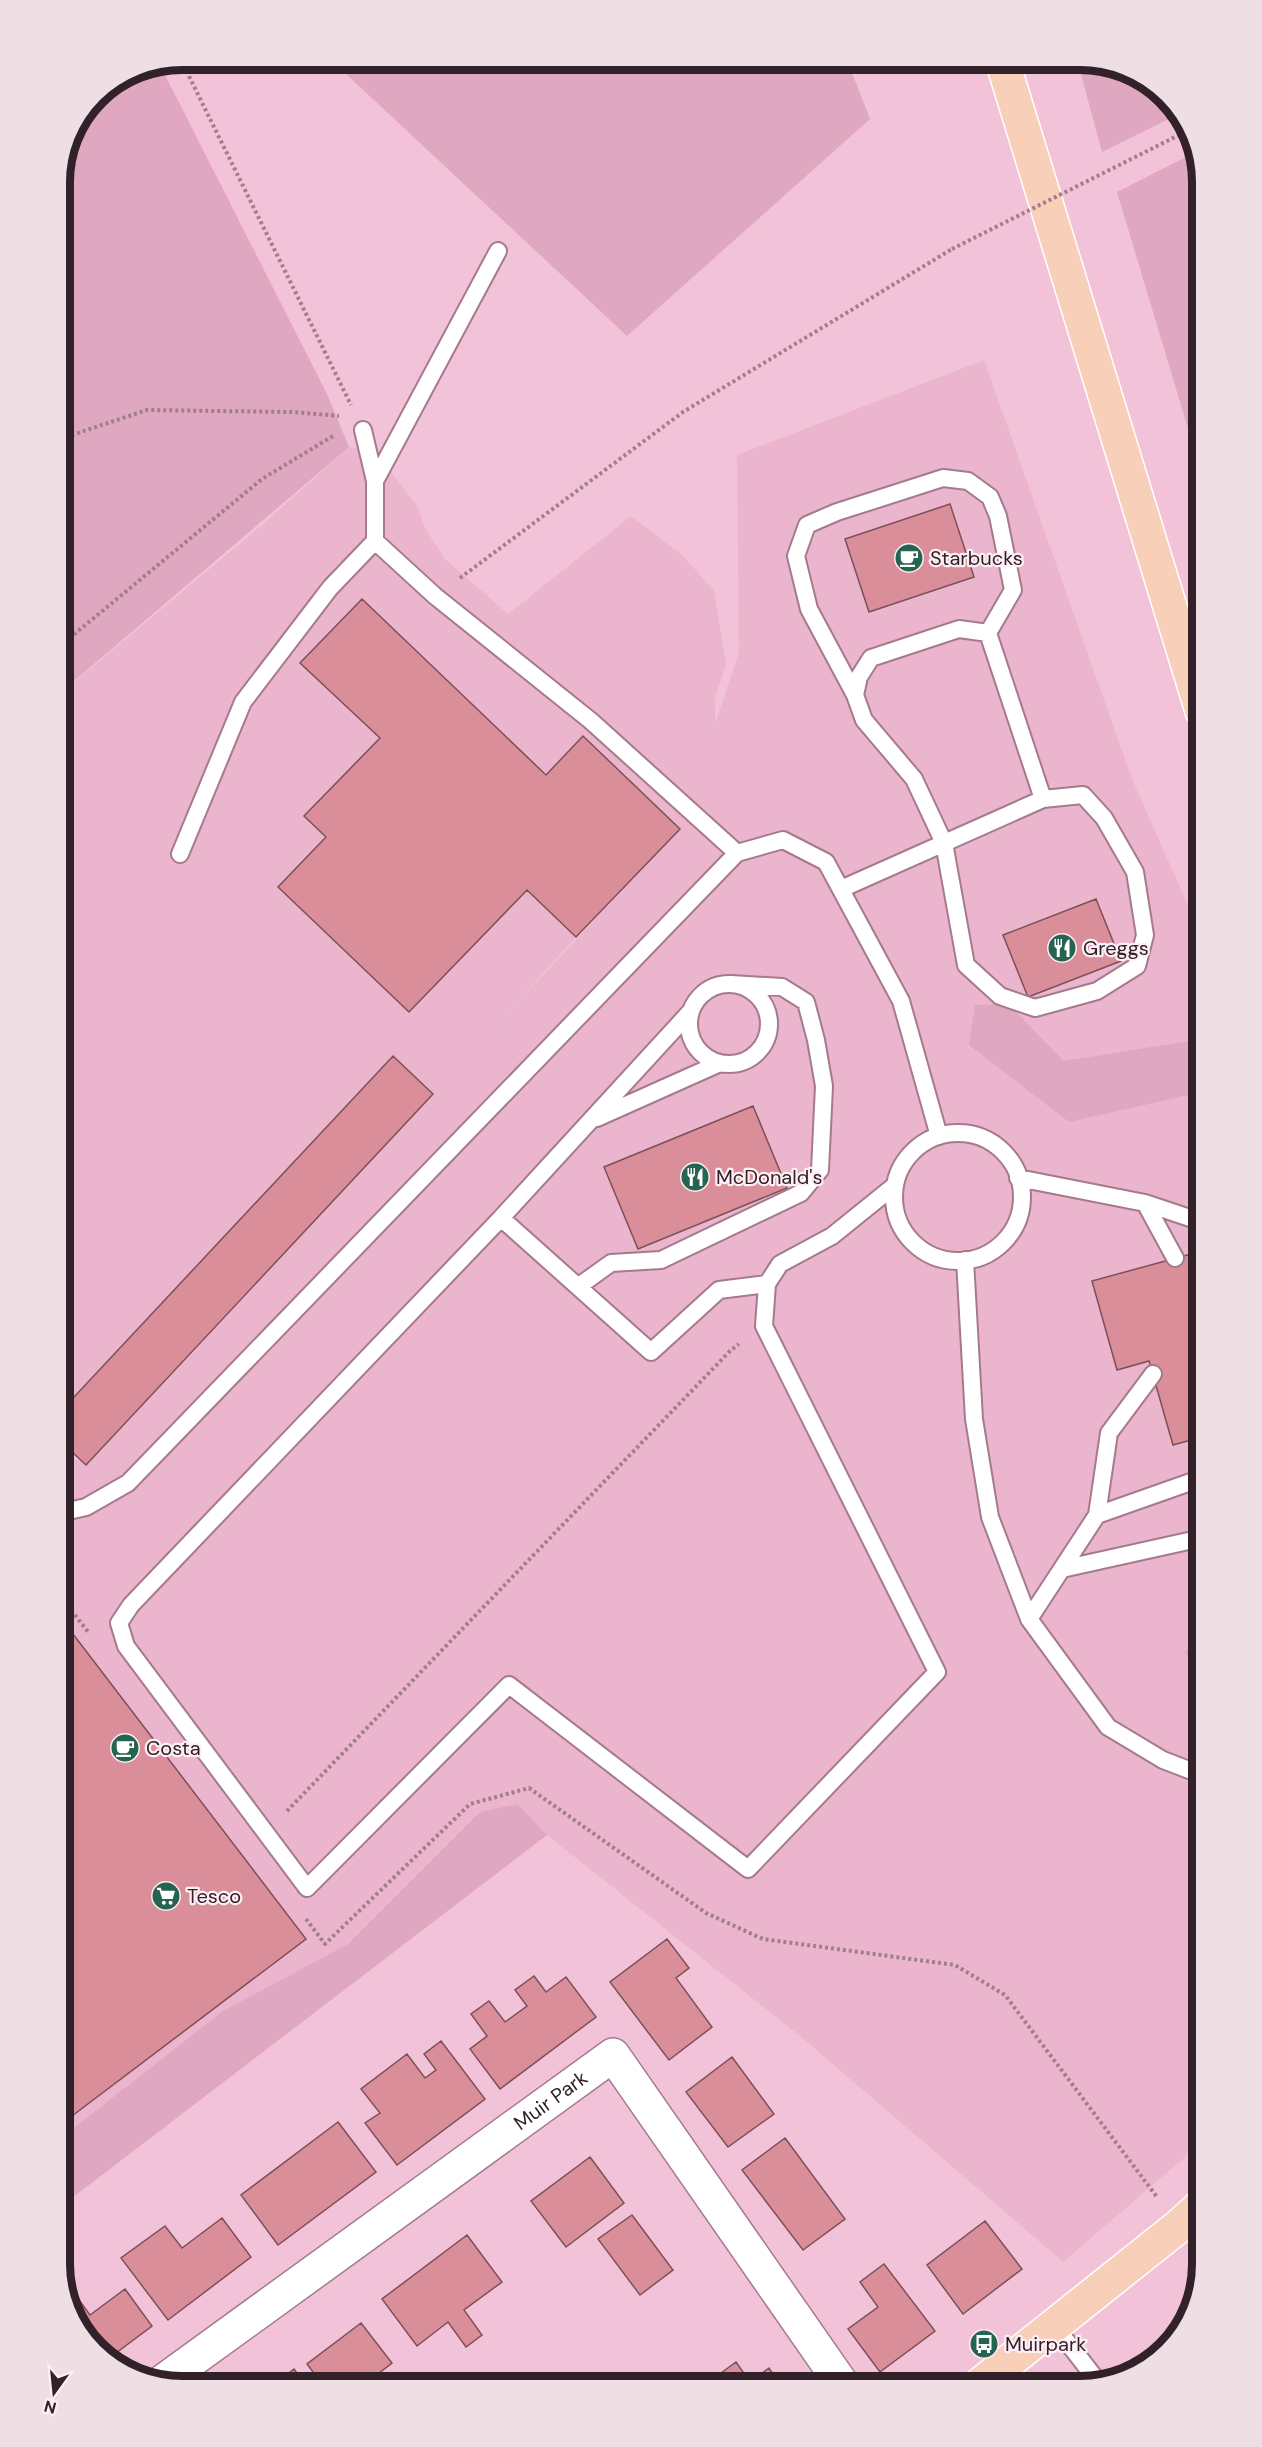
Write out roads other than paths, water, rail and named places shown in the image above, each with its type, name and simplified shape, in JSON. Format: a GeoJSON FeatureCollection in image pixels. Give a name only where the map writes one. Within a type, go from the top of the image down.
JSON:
{"type":"FeatureCollection","features":[{"type":"Feature","properties":{"kind":"main road"},"geometry":{"type":"LineString","coordinates":[[1005,71],[1192,678]]}},
{"type":"Feature","properties":{"kind":"main road"},"geometry":{"type":"LineString","coordinates":[[991,2376],[1191,2215]]}},
{"type":"Feature","properties":{"kind":"street","name":"Muir Park"},"geometry":{"type":"LineString","coordinates":[[171,2375],[613,2055],[836,2376]]}},
{"type":"Feature","properties":{"kind":"lane"},"geometry":{"type":"LineString","coordinates":[[375,481],[498,251]]}},
{"type":"Feature","properties":{"kind":"lane"},"geometry":{"type":"LineString","coordinates":[[180,854],[243,702],[330,588],[375,541],[375,481],[360,423]]}},
{"type":"Feature","properties":{"kind":"lane"},"geometry":{"type":"LineString","coordinates":[[841,889],[944,843],[1043,799],[1083,795],[1104,818],[1135,872],[1145,935],[1137,966],[1097,991],[1035,1008],[1000,996],[966,965],[944,843],[914,779],[864,720],[855,695],[809,609],[796,556],[807,525],[837,512],[943,478],[968,481],[990,497],[998,516],[1013,590],[988,633],[1043,799]]}},
{"type":"Feature","properties":{"kind":"lane"},"geometry":{"type":"LineString","coordinates":[[375,541],[435,596],[591,721],[737,853]]}},
{"type":"Feature","properties":{"kind":"lane"},"geometry":{"type":"LineString","coordinates":[[855,695],[859,677],[871,658],[959,629],[988,633]]}},
{"type":"Feature","properties":{"kind":"lane"},"geometry":{"type":"LineString","coordinates":[[70,1511],[86,1507],[128,1483],[737,853],[783,840],[826,862],[901,1000],[939,1136]]}},
{"type":"Feature","properties":{"kind":"lane"},"geometry":{"type":"LineString","coordinates":[[579,1286],[611,1263],[661,1260],[801,1193],[820,1170],[824,1086],[816,1040],[806,1002],[782,987],[731,984],[705,991],[696,1000],[690,1012],[591,1121],[131,1605],[119,1623],[126,1646],[307,1888],[509,1685],[748,1869],[937,1672],[764,1326],[767,1284],[780,1264],[832,1236],[894,1186]]}},
{"type":"Feature","properties":{"kind":"lane"},"geometry":{"type":"LineString","coordinates":[[690,1012],[691,1038],[708,1059],[734,1064],[746,1060],[765,1042],[769,1029],[766,1010],[755,994],[743,987],[731,984]]}},
{"type":"Feature","properties":{"kind":"lane"},"geometry":{"type":"LineString","coordinates":[[591,1121],[720,1063]]}},
{"type":"Feature","properties":{"kind":"lane"},"geometry":{"type":"LineString","coordinates":[[959,1133],[989,1142],[1010,1160],[1018,1178],[1022,1196],[1019,1214],[1011,1232],[999,1246],[984,1256],[966,1260],[946,1260],[927,1253],[911,1241],[900,1225],[894,1206],[894,1186],[900,1170],[909,1155],[923,1143],[939,1136],[959,1133]]}},
{"type":"Feature","properties":{"kind":"lane"},"geometry":{"type":"LineString","coordinates":[[1018,1178],[1145,1203],[1192,1219]]}},
{"type":"Feature","properties":{"kind":"lane"},"geometry":{"type":"LineString","coordinates":[[1145,1203],[1175,1258]]}},
{"type":"Feature","properties":{"kind":"lane"},"geometry":{"type":"LineString","coordinates":[[501,1218],[651,1352],[719,1290],[767,1284]]}},
{"type":"Feature","properties":{"kind":"lane"},"geometry":{"type":"LineString","coordinates":[[966,1260],[974,1419],[990,1517],[1029,1619],[1108,1727],[1163,1760],[1192,1770]]}},
{"type":"Feature","properties":{"kind":"lane"},"geometry":{"type":"LineString","coordinates":[[1029,1619],[1097,1515],[1109,1433],[1153,1374]]}},
{"type":"Feature","properties":{"kind":"lane"},"geometry":{"type":"LineString","coordinates":[[1097,1515],[1192,1482]]}},
{"type":"Feature","properties":{"kind":"lane"},"geometry":{"type":"LineString","coordinates":[[1062,1569],[1192,1540]]}},
{"type":"Feature","properties":{"kind":"lane"},"geometry":{"type":"LineString","coordinates":[[1054,2325],[1094,2376]]}},
{"type":"Feature","properties":{"kind":"place","name":"Starbucks"},"geometry":{"type":"Point","coordinates":[909,558]}},
{"type":"Feature","properties":{"kind":"place","name":"Greggs"},"geometry":{"type":"Point","coordinates":[1062,948]}},
{"type":"Feature","properties":{"kind":"place","name":"McDonald's"},"geometry":{"type":"Point","coordinates":[695,1177]}},
{"type":"Feature","properties":{"kind":"place","name":"Costa"},"geometry":{"type":"Point","coordinates":[125,1748]}},
{"type":"Feature","properties":{"kind":"place","name":"Tesco"},"geometry":{"type":"Point","coordinates":[166,1896]}},
{"type":"Feature","properties":{"kind":"place","name":"Muirpark"},"geometry":{"type":"Point","coordinates":[984,2344]}}]}
